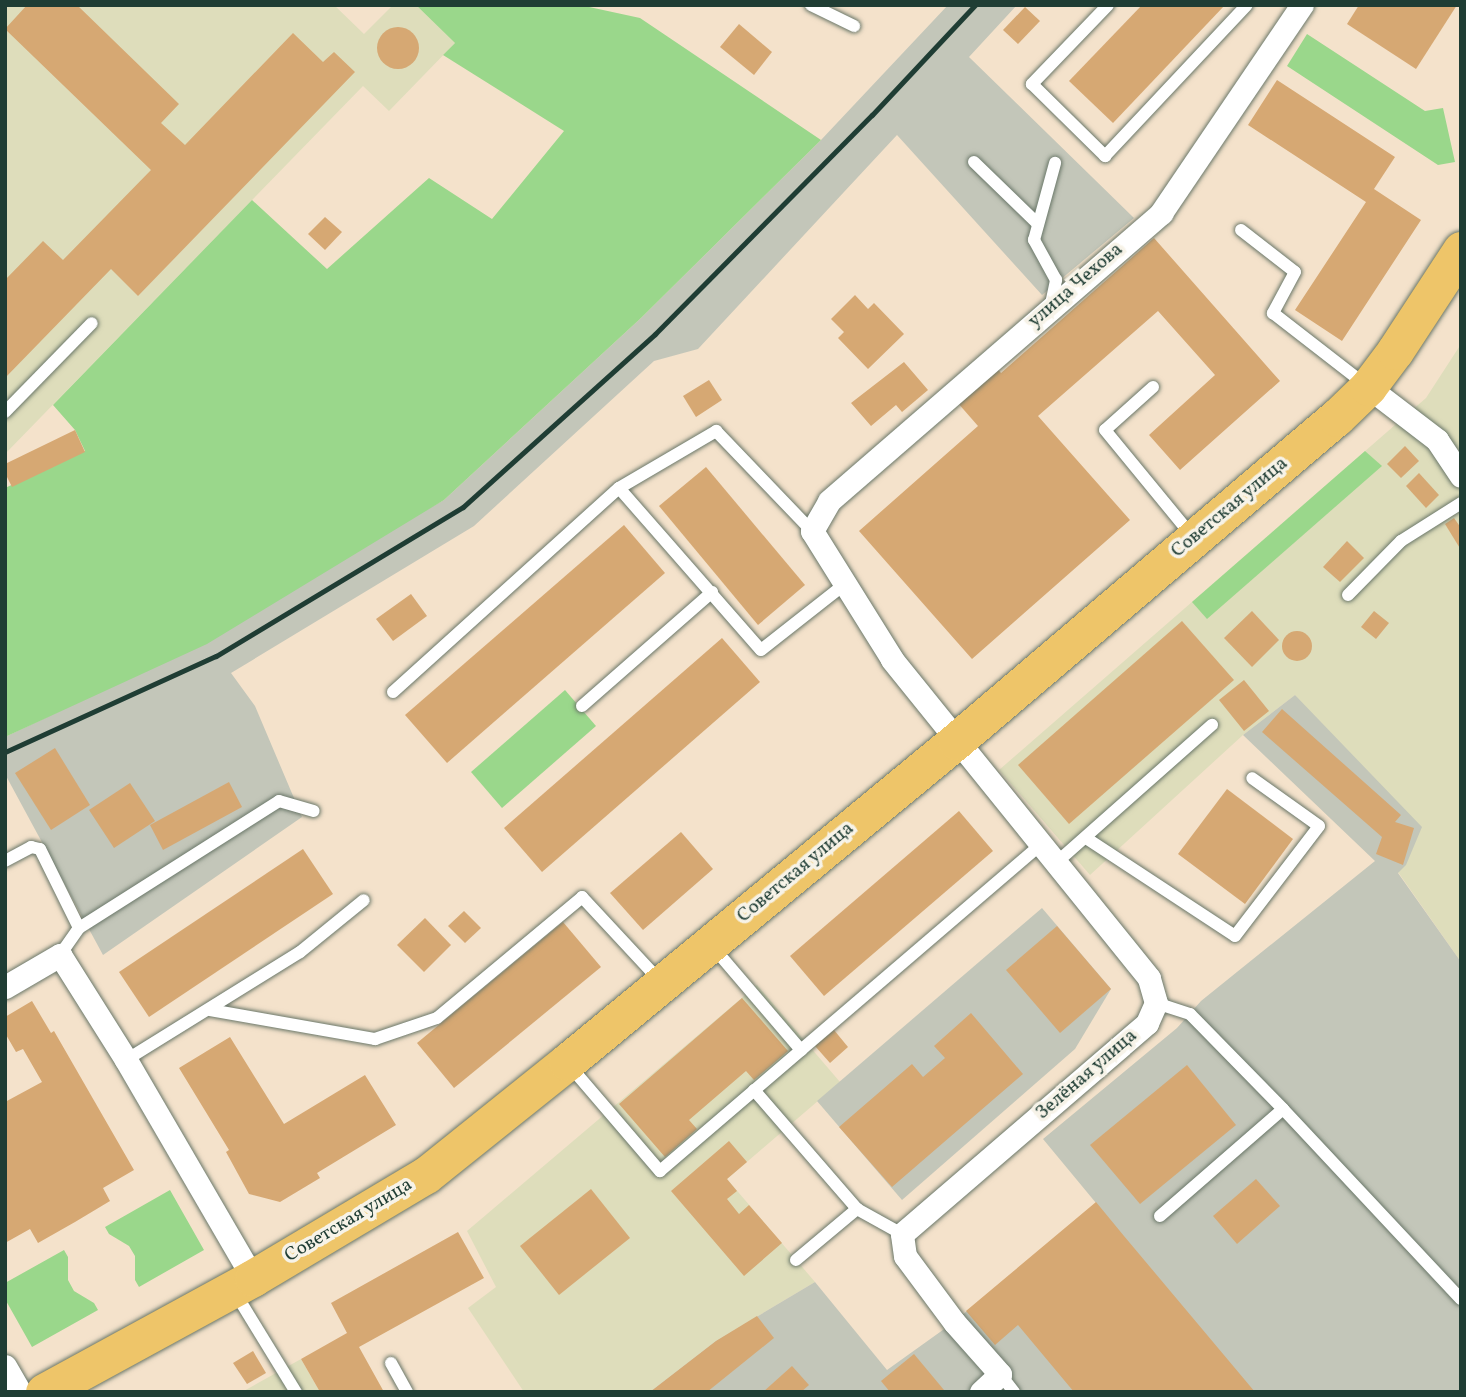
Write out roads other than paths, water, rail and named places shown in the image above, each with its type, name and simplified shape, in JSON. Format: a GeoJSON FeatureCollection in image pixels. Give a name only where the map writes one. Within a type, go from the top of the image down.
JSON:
{"type":"FeatureCollection","features":[{"type":"Feature","properties":{"kind":"main road","name":"Советская улица"},"geometry":{"type":"LineString","coordinates":[[44,1392],[242,1283],[426,1175],[567,1062],[956,741],[1368,387],[1461,250]]}},
{"type":"Feature","properties":{"kind":"street","name":"улица Чехова"},"geometry":{"type":"LineString","coordinates":[[812,531],[830,501],[1161,213],[1299,6]]}},
{"type":"Feature","properties":{"kind":"street"},"geometry":{"type":"LineString","coordinates":[[1368,387],[1437,440],[1459,469]]}},
{"type":"Feature","properties":{"kind":"street"},"geometry":{"type":"LineString","coordinates":[[812,531],[892,659],[1149,978],[1156,1003]]}},
{"type":"Feature","properties":{"kind":"street"},"geometry":{"type":"LineString","coordinates":[[5,987],[60,955],[126,1060],[242,1283]]}},
{"type":"Feature","properties":{"kind":"street","name":"Зелёная улица"},"geometry":{"type":"LineString","coordinates":[[902,1234],[1147,1023],[1156,1003]]}},
{"type":"Feature","properties":{"kind":"street"},"geometry":{"type":"LineString","coordinates":[[902,1234],[905,1256],[954,1322],[1007,1383],[981,1392]]}},
{"type":"Feature","properties":{"kind":"street"},"geometry":{"type":"LineString","coordinates":[[5,1366],[20,1392]]}},
{"type":"Feature","properties":{"kind":"lane"},"geometry":{"type":"LineString","coordinates":[[811,5],[854,26]]}},
{"type":"Feature","properties":{"kind":"lane"},"geometry":{"type":"LineString","coordinates":[[1108,5],[1032,84],[1105,156],[1247,5]]}},
{"type":"Feature","properties":{"kind":"lane"},"geometry":{"type":"LineString","coordinates":[[974,162],[1038,224]]}},
{"type":"Feature","properties":{"kind":"lane"},"geometry":{"type":"LineString","coordinates":[[1050,308],[1056,280],[1034,240],[1055,163]]}},
{"type":"Feature","properties":{"kind":"lane"},"geometry":{"type":"LineString","coordinates":[[1241,230],[1295,272],[1273,313],[1368,387]]}},
{"type":"Feature","properties":{"kind":"lane"},"geometry":{"type":"LineString","coordinates":[[5,412],[92,323]]}},
{"type":"Feature","properties":{"kind":"lane"},"geometry":{"type":"LineString","coordinates":[[1153,387],[1105,430],[1194,539]]}},
{"type":"Feature","properties":{"kind":"lane"},"geometry":{"type":"LineString","coordinates":[[393,692],[619,488],[716,431],[812,531]]}},
{"type":"Feature","properties":{"kind":"lane"},"geometry":{"type":"LineString","coordinates":[[619,488],[761,650],[846,583]]}},
{"type":"Feature","properties":{"kind":"lane"},"geometry":{"type":"LineString","coordinates":[[1348,595],[1401,541],[1461,503]]}},
{"type":"Feature","properties":{"kind":"lane"},"geometry":{"type":"LineString","coordinates":[[582,706],[712,592]]}},
{"type":"Feature","properties":{"kind":"lane"},"geometry":{"type":"LineString","coordinates":[[1057,862],[1212,725]]}},
{"type":"Feature","properties":{"kind":"lane"},"geometry":{"type":"LineString","coordinates":[[1086,838],[1235,936],[1319,826],[1252,778]]}},
{"type":"Feature","properties":{"kind":"lane"},"geometry":{"type":"LineString","coordinates":[[60,955],[79,928],[279,801],[314,811]]}},
{"type":"Feature","properties":{"kind":"lane"},"geometry":{"type":"LineString","coordinates":[[567,1062],[660,1171],[1041,844]]}},
{"type":"Feature","properties":{"kind":"lane"},"geometry":{"type":"LineString","coordinates":[[5,861],[31,847],[40,849],[79,928]]}},
{"type":"Feature","properties":{"kind":"lane"},"geometry":{"type":"LineString","coordinates":[[210,1010],[375,1039],[437,1018],[582,897],[663,984]]}},
{"type":"Feature","properties":{"kind":"lane"},"geometry":{"type":"LineString","coordinates":[[126,1060],[300,952],[364,900]]}},
{"type":"Feature","properties":{"kind":"lane"},"geometry":{"type":"LineString","coordinates":[[710,944],[801,1050]]}},
{"type":"Feature","properties":{"kind":"lane"},"geometry":{"type":"LineString","coordinates":[[1156,1003],[1190,1014],[1455,1281],[1461,1300]]}},
{"type":"Feature","properties":{"kind":"lane"},"geometry":{"type":"LineString","coordinates":[[754,1090],[857,1209],[902,1234]]}},
{"type":"Feature","properties":{"kind":"lane"},"geometry":{"type":"LineString","coordinates":[[1160,1216],[1283,1109]]}},
{"type":"Feature","properties":{"kind":"lane"},"geometry":{"type":"LineString","coordinates":[[796,1260],[857,1209]]}},
{"type":"Feature","properties":{"kind":"lane"},"geometry":{"type":"LineString","coordinates":[[242,1283],[296,1392]]}},
{"type":"Feature","properties":{"kind":"lane"},"geometry":{"type":"LineString","coordinates":[[391,1363],[407,1392]]}},
{"type":"Feature","properties":{"kind":"railway"},"geometry":{"type":"LineString","coordinates":[[5,752],[216,656],[463,507],[655,334],[872,115],[975,5]]}}]}
